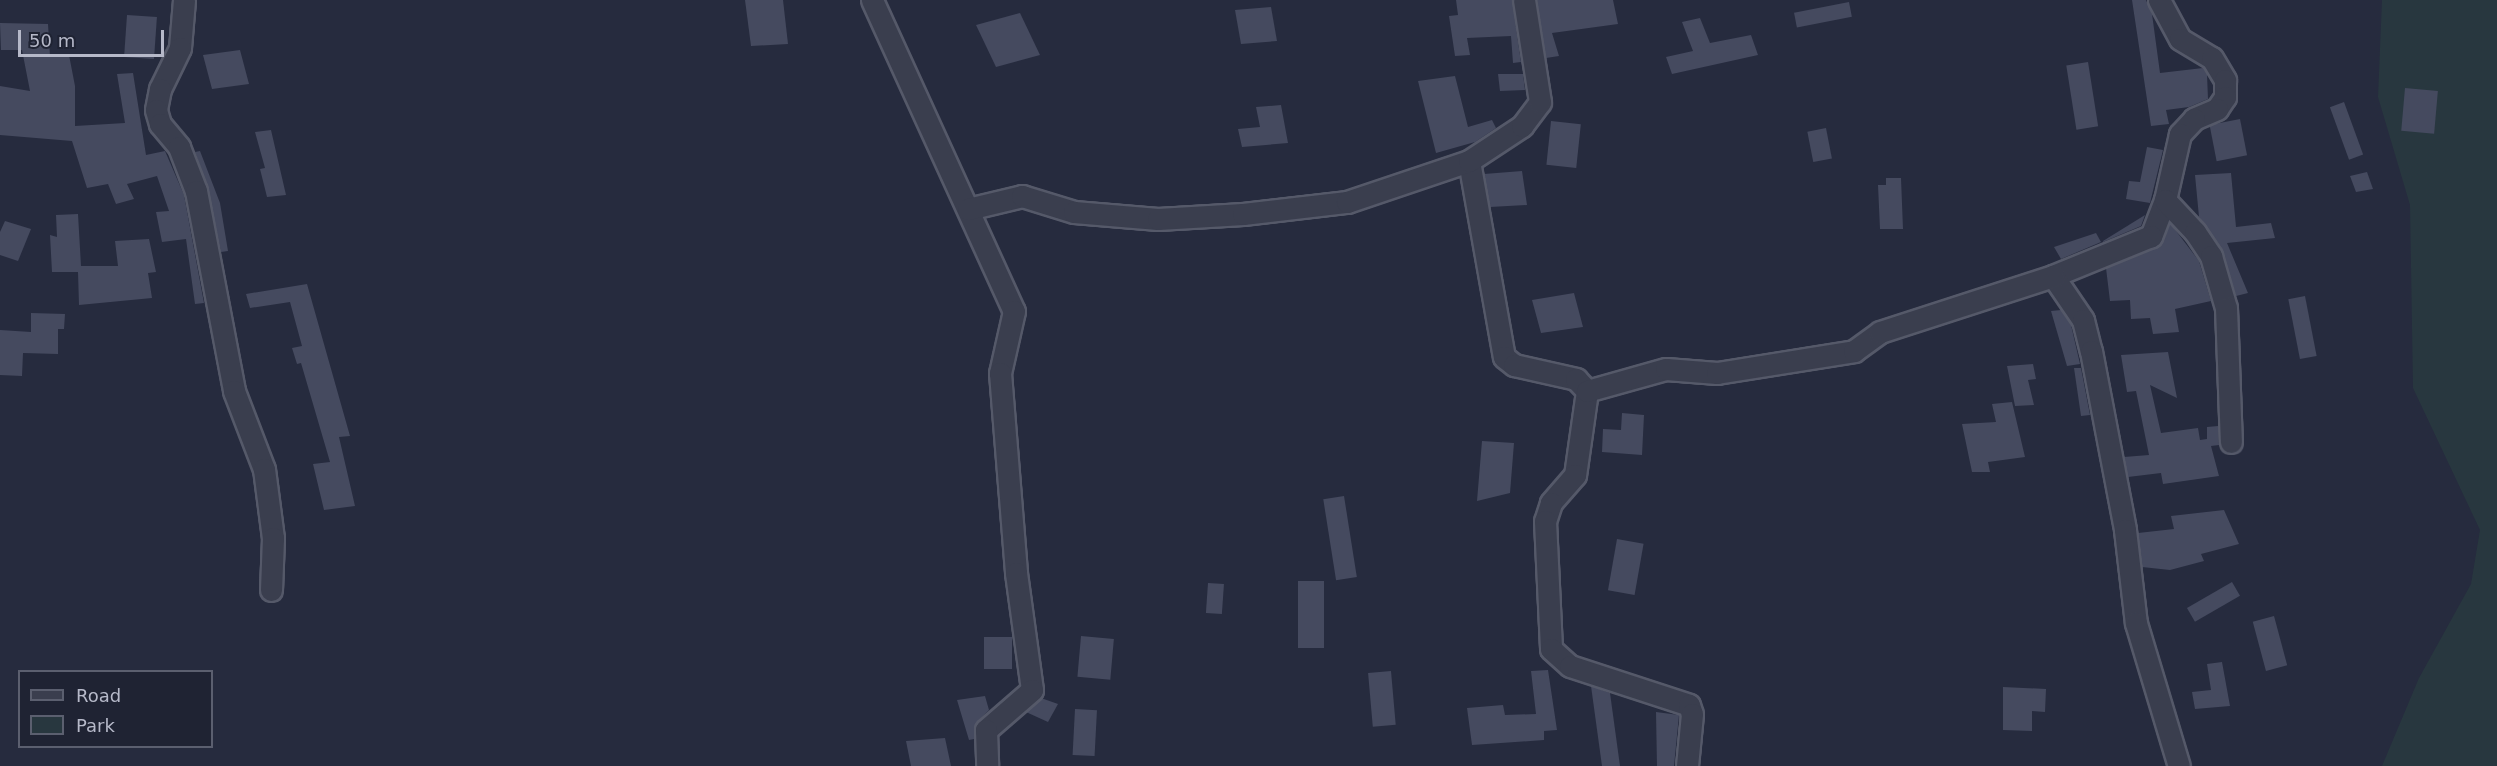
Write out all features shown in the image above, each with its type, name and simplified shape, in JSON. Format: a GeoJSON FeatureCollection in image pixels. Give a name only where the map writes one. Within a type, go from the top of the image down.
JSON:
{"type":"FeatureCollection","features":[{"type":"Feature","properties":{"kind":"street"},"geometry":{"type":"LineString","coordinates":[[184,0],[180,48],[160,89],[156,110],[160,124],[179,147],[196,191],[234,391],[264,469],[273,538],[271,590]]}},
{"type":"Feature","properties":{"kind":"street"},"geometry":{"type":"LineString","coordinates":[[872,0],[1014,311],[1000,373],[1016,573],[1032,690],[986,730],[987,766]]}},
{"type":"Feature","properties":{"kind":"street"},"geometry":{"type":"LineString","coordinates":[[968,209],[1022,196],[1074,212],[1158,219],[1243,214],[1347,202],[1469,161],[1522,126],[1540,102],[1524,0]]}},
{"type":"Feature","properties":{"kind":"street"},"geometry":{"type":"LineString","coordinates":[[1587,391],[1666,369],[1717,373],[1854,351],[1881,332],[2053,276],[2151,236],[2165,200],[2180,134],[2194,119],[2217,109],[2225,97],[2225,80],[2212,58],[2180,39],[2159,0]]}},
{"type":"Feature","properties":{"kind":"street"},"geometry":{"type":"LineString","coordinates":[[1469,161],[1504,357],[1514,365],[1576,379],[1587,391]]}},
{"type":"Feature","properties":{"kind":"street"},"geometry":{"type":"LineString","coordinates":[[2165,200],[2195,231],[2211,256],[2226,308],[2231,442]]}},
{"type":"Feature","properties":{"kind":"street"},"geometry":{"type":"LineString","coordinates":[[2053,276],[2083,320],[2091,351],[2125,530],[2136,623],[2179,766]]}},
{"type":"Feature","properties":{"kind":"street"},"geometry":{"type":"LineString","coordinates":[[1587,391],[1575,475],[1551,503],[1545,521],[1551,649],[1570,666],[1689,705],[1692,714],[1687,766]]}},
{"type":"Feature","properties":{"kind":"green space"},"geometry":{"type":"Polygon","coordinates":[[[2382,0],[2497,0],[2497,766],[2382,766],[2419,678],[2471,584],[2480,530],[2413,388],[2410,205],[2378,97],[2382,0]]]}},
{"type":"Feature","properties":{"kind":"building"},"geometry":{"type":"Polygon","coordinates":[[[745,0],[783,0],[788,44],[751,46],[745,0]]]}},
{"type":"Feature","properties":{"kind":"building"},"geometry":{"type":"Polygon","coordinates":[[[1456,0],[1512,0],[1521,62],[1513,63],[1511,36],[1467,38],[1470,55],[1455,56],[1449,16],[1458,15],[1456,0]]]}},
{"type":"Feature","properties":{"kind":"building"},"geometry":{"type":"Polygon","coordinates":[[[1537,0],[1613,0],[1618,24],[1552,33],[1559,56],[1546,58],[1537,0]]]}},
{"type":"Feature","properties":{"kind":"building"},"geometry":{"type":"Polygon","coordinates":[[[2132,0],[2146,0],[2152,14],[2160,73],[2203,68],[2207,74],[2208,99],[2189,107],[2166,110],[2169,124],[2151,126],[2132,0]]]}},
{"type":"Feature","properties":{"kind":"building"},"geometry":{"type":"Polygon","coordinates":[[[1849,2],[1852,17],[1797,27],[1794,13],[1849,2]]]}},
{"type":"Feature","properties":{"kind":"building"},"geometry":{"type":"Polygon","coordinates":[[[1271,7],[1277,41],[1241,44],[1235,10],[1271,7]]]}},
{"type":"Feature","properties":{"kind":"building"},"geometry":{"type":"Polygon","coordinates":[[[1020,13],[1040,55],[996,67],[976,25],[1020,13]]]}},
{"type":"Feature","properties":{"kind":"building"},"geometry":{"type":"Polygon","coordinates":[[[127,15],[157,17],[154,59],[124,57],[127,15]]]}},
{"type":"Feature","properties":{"kind":"building"},"geometry":{"type":"Polygon","coordinates":[[[1700,18],[1710,43],[1751,35],[1758,55],[1672,74],[1666,57],[1693,51],[1682,22],[1700,18]]]}},
{"type":"Feature","properties":{"kind":"building"},"geometry":{"type":"Polygon","coordinates":[[[0,23],[48,24],[50,56],[69,55],[75,86],[75,126],[125,123],[117,74],[133,73],[146,155],[165,151],[184,195],[204,303],[195,304],[186,239],[162,242],[156,212],[169,211],[157,176],[127,184],[134,199],[116,204],[108,184],[87,188],[72,141],[0,135],[0,86],[30,91],[22,50],[1,50],[0,23]]]}},
{"type":"Feature","properties":{"kind":"building"},"geometry":{"type":"Polygon","coordinates":[[[240,50],[249,84],[212,89],[203,55],[240,50]]]}},
{"type":"Feature","properties":{"kind":"building"},"geometry":{"type":"Polygon","coordinates":[[[2088,62],[2098,126],[2076,130],[2066,65],[2088,62]]]}},
{"type":"Feature","properties":{"kind":"building"},"geometry":{"type":"Polygon","coordinates":[[[1498,74],[1523,74],[1525,90],[1500,91],[1498,74]]]}},
{"type":"Feature","properties":{"kind":"building"},"geometry":{"type":"Polygon","coordinates":[[[1455,76],[1468,127],[1492,120],[1496,128],[1475,142],[1436,153],[1418,81],[1455,76]]]}},
{"type":"Feature","properties":{"kind":"building"},"geometry":{"type":"Polygon","coordinates":[[[2405,88],[2438,91],[2434,134],[2401,131],[2405,88]]]}},
{"type":"Feature","properties":{"kind":"building"},"geometry":{"type":"Polygon","coordinates":[[[2344,102],[2363,155],[2349,160],[2330,107],[2344,102]]]}},
{"type":"Feature","properties":{"kind":"building"},"geometry":{"type":"Polygon","coordinates":[[[1281,105],[1288,143],[1242,147],[1238,129],[1260,127],[1256,107],[1281,105]]]}},
{"type":"Feature","properties":{"kind":"building"},"geometry":{"type":"Polygon","coordinates":[[[2240,119],[2247,155],[2217,161],[2210,125],[2240,119]]]}},
{"type":"Feature","properties":{"kind":"building"},"geometry":{"type":"Polygon","coordinates":[[[1551,121],[1581,124],[1576,168],[1546,165],[1551,121]]]}},
{"type":"Feature","properties":{"kind":"building"},"geometry":{"type":"Polygon","coordinates":[[[1826,128],[1832,158],[1813,162],[1807,132],[1826,128]]]}},
{"type":"Feature","properties":{"kind":"building"},"geometry":{"type":"Polygon","coordinates":[[[271,130],[286,195],[267,197],[260,169],[265,168],[255,132],[271,130]]]}},
{"type":"Feature","properties":{"kind":"building"},"geometry":{"type":"Polygon","coordinates":[[[2147,147],[2163,150],[2150,203],[2126,199],[2129,181],[2140,182],[2147,147]]]}},
{"type":"Feature","properties":{"kind":"building"},"geometry":{"type":"Polygon","coordinates":[[[200,151],[220,203],[228,251],[221,252],[208,188],[195,152],[200,151]]]}},
{"type":"Feature","properties":{"kind":"building"},"geometry":{"type":"Polygon","coordinates":[[[1522,171],[1527,205],[1490,207],[1484,174],[1522,171]]]}},
{"type":"Feature","properties":{"kind":"building"},"geometry":{"type":"Polygon","coordinates":[[[2367,172],[2373,189],[2356,192],[2350,176],[2367,172]]]}},
{"type":"Feature","properties":{"kind":"building"},"geometry":{"type":"Polygon","coordinates":[[[2231,173],[2236,227],[2271,223],[2275,238],[2227,243],[2248,293],[2236,296],[2222,249],[2199,217],[2195,175],[2231,173]]]}},
{"type":"Feature","properties":{"kind":"building"},"geometry":{"type":"Polygon","coordinates":[[[1886,178],[1901,178],[1903,229],[1880,229],[1878,185],[1886,185],[1886,178]]]}},
{"type":"Feature","properties":{"kind":"building"},"geometry":{"type":"Polygon","coordinates":[[[78,214],[81,266],[118,266],[115,241],[149,239],[156,272],[148,273],[152,298],[79,305],[78,272],[52,272],[50,235],[57,237],[56,215],[78,214]]]}},
{"type":"Feature","properties":{"kind":"building"},"geometry":{"type":"Polygon","coordinates":[[[2145,215],[2141,226],[2103,242],[2103,241],[2145,215]]]}},
{"type":"Feature","properties":{"kind":"building"},"geometry":{"type":"Polygon","coordinates":[[[5,221],[31,229],[18,261],[0,255],[0,232],[5,221]]]}},
{"type":"Feature","properties":{"kind":"building"},"geometry":{"type":"Polygon","coordinates":[[[2170,223],[2199,261],[2211,301],[2175,309],[2179,332],[2153,334],[2150,318],[2131,319],[2130,300],[2110,301],[2106,268],[2160,245],[2170,223]]]}},
{"type":"Feature","properties":{"kind":"building"},"geometry":{"type":"Polygon","coordinates":[[[2096,233],[2101,242],[2061,259],[2054,247],[2096,233]]]}},
{"type":"Feature","properties":{"kind":"building"},"geometry":{"type":"Polygon","coordinates":[[[307,284],[350,436],[339,437],[355,506],[324,510],[313,464],[330,462],[301,363],[297,364],[292,348],[302,346],[290,302],[250,308],[246,294],[307,284]]]}},
{"type":"Feature","properties":{"kind":"building"},"geometry":{"type":"Polygon","coordinates":[[[1574,293],[1583,327],[1541,333],[1532,300],[1574,293]]]}},
{"type":"Feature","properties":{"kind":"building"},"geometry":{"type":"Polygon","coordinates":[[[2305,296],[2317,356],[2300,359],[2288,299],[2305,296]]]}},
{"type":"Feature","properties":{"kind":"building"},"geometry":{"type":"Polygon","coordinates":[[[2061,310],[2071,325],[2080,364],[2067,366],[2051,311],[2061,310]]]}},
{"type":"Feature","properties":{"kind":"building"},"geometry":{"type":"Polygon","coordinates":[[[31,313],[65,314],[64,329],[58,329],[58,354],[23,353],[22,376],[0,375],[0,330],[31,332],[31,313]]]}},
{"type":"Feature","properties":{"kind":"building"},"geometry":{"type":"Polygon","coordinates":[[[2168,352],[2177,398],[2150,385],[2161,433],[2198,428],[2200,440],[2207,439],[2207,427],[2218,426],[2219,445],[2211,446],[2219,476],[2163,484],[2161,473],[2128,477],[2124,457],[2149,455],[2136,391],[2127,392],[2121,355],[2168,352]]]}},
{"type":"Feature","properties":{"kind":"building"},"geometry":{"type":"Polygon","coordinates":[[[2033,364],[2036,379],[2028,380],[2034,405],[2015,406],[2007,366],[2033,364]]]}},
{"type":"Feature","properties":{"kind":"building"},"geometry":{"type":"Polygon","coordinates":[[[2074,368],[2081,368],[2090,415],[2081,416],[2074,368]]]}},
{"type":"Feature","properties":{"kind":"building"},"geometry":{"type":"Polygon","coordinates":[[[2012,402],[2025,457],[1988,462],[1990,472],[1972,472],[1962,424],[1996,422],[1992,404],[2012,402]]]}},
{"type":"Feature","properties":{"kind":"building"},"geometry":{"type":"Polygon","coordinates":[[[1622,413],[1644,415],[1642,455],[1602,452],[1603,429],[1621,430],[1622,413]]]}},
{"type":"Feature","properties":{"kind":"building"},"geometry":{"type":"Polygon","coordinates":[[[1482,441],[1514,443],[1510,493],[1477,501],[1482,441]]]}},
{"type":"Feature","properties":{"kind":"building"},"geometry":{"type":"Polygon","coordinates":[[[1344,496],[1357,577],[1336,580],[1323,499],[1344,496]]]}},
{"type":"Feature","properties":{"kind":"building"},"geometry":{"type":"Polygon","coordinates":[[[2224,510],[2239,544],[2201,554],[2204,561],[2170,570],[2142,567],[2138,533],[2174,529],[2171,516],[2224,510]]]}},
{"type":"Feature","properties":{"kind":"building"},"geometry":{"type":"Polygon","coordinates":[[[1617,539],[1644,544],[1635,595],[1608,590],[1617,539]]]}},
{"type":"Feature","properties":{"kind":"building"},"geometry":{"type":"Polygon","coordinates":[[[1298,581],[1324,581],[1324,648],[1298,648],[1298,581]]]}},
{"type":"Feature","properties":{"kind":"building"},"geometry":{"type":"Polygon","coordinates":[[[2232,582],[2240,596],[2195,622],[2187,608],[2232,582]]]}},
{"type":"Feature","properties":{"kind":"building"},"geometry":{"type":"Polygon","coordinates":[[[1208,583],[1224,584],[1222,614],[1206,613],[1208,583]]]}},
{"type":"Feature","properties":{"kind":"building"},"geometry":{"type":"Polygon","coordinates":[[[2274,616],[2287,665],[2266,671],[2253,622],[2274,616]]]}},
{"type":"Feature","properties":{"kind":"building"},"geometry":{"type":"Polygon","coordinates":[[[1081,636],[1114,639],[1110,680],[1077,677],[1081,636]]]}},
{"type":"Feature","properties":{"kind":"building"},"geometry":{"type":"Polygon","coordinates":[[[984,637],[1012,637],[1012,669],[984,669],[984,637]]]}},
{"type":"Feature","properties":{"kind":"building"},"geometry":{"type":"Polygon","coordinates":[[[2222,662],[2230,706],[2195,709],[2192,692],[2211,690],[2207,664],[2222,662]]]}},
{"type":"Feature","properties":{"kind":"building"},"geometry":{"type":"Polygon","coordinates":[[[1548,670],[1557,730],[1544,731],[1544,740],[1472,745],[1467,708],[1503,705],[1505,715],[1536,714],[1531,671],[1548,670]]]}},
{"type":"Feature","properties":{"kind":"building"},"geometry":{"type":"Polygon","coordinates":[[[1391,671],[1396,725],[1373,727],[1368,673],[1391,671]]]}},
{"type":"Feature","properties":{"kind":"building"},"geometry":{"type":"Polygon","coordinates":[[[1591,686],[1610,693],[1620,766],[1602,766],[1591,686]]]}},
{"type":"Feature","properties":{"kind":"building"},"geometry":{"type":"Polygon","coordinates":[[[2003,687],[2046,689],[2045,712],[2032,711],[2032,731],[2003,730],[2003,687]]]}},
{"type":"Feature","properties":{"kind":"building"},"geometry":{"type":"Polygon","coordinates":[[[985,696],[989,710],[975,724],[974,739],[969,740],[957,700],[985,696]]]}},
{"type":"Feature","properties":{"kind":"building"},"geometry":{"type":"Polygon","coordinates":[[[1041,698],[1058,704],[1048,722],[1026,712],[1041,698]]]}},
{"type":"Feature","properties":{"kind":"building"},"geometry":{"type":"Polygon","coordinates":[[[1075,709],[1097,710],[1095,756],[1073,755],[1075,709]]]}},
{"type":"Feature","properties":{"kind":"building"},"geometry":{"type":"Polygon","coordinates":[[[1656,712],[1679,715],[1674,766],[1657,766],[1656,712]]]}},
{"type":"Feature","properties":{"kind":"building"},"geometry":{"type":"Polygon","coordinates":[[[945,738],[951,766],[911,766],[906,741],[945,738]]]}}]}
